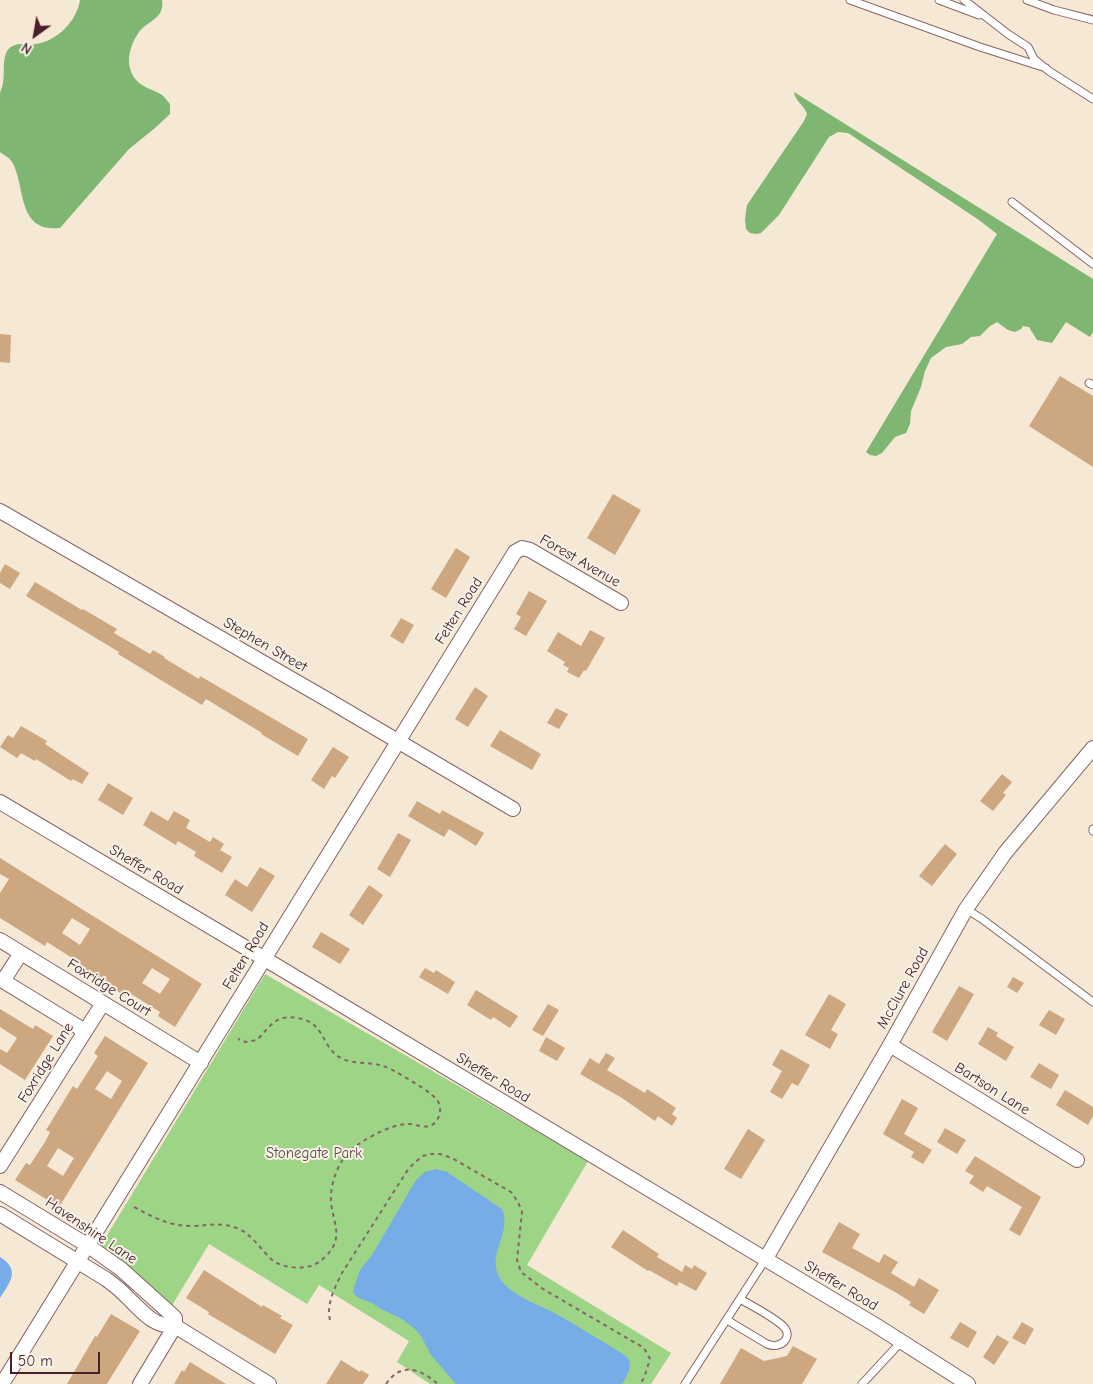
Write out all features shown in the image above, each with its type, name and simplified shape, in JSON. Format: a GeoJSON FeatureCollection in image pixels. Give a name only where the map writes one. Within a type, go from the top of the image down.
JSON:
{"type":"FeatureCollection","features":[{"type":"Feature","properties":{"kind":"street","name":"Stephen Street"},"geometry":{"type":"LineString","coordinates":[[0,511],[513,809]]}},
{"type":"Feature","properties":{"kind":"street","name":"Felten Road"},"geometry":{"type":"LineString","coordinates":[[2,1384],[515,552],[522,548]]}},
{"type":"Feature","properties":{"kind":"street","name":"Forest Avenue"},"geometry":{"type":"LineString","coordinates":[[522,548],[530,550],[621,603]]}},
{"type":"Feature","properties":{"kind":"street","name":"McClure Road"},"geometry":{"type":"LineString","coordinates":[[765,1260],[890,1045],[966,909],[1005,853],[1092,750]]}},
{"type":"Feature","properties":{"kind":"street","name":"Sheffer Road"},"geometry":{"type":"LineString","coordinates":[[0,802],[264,958],[968,1384]]}},
{"type":"Feature","properties":{"kind":"street","name":"Foxridge Court"},"geometry":{"type":"LineString","coordinates":[[0,940],[201,1063]]}},
{"type":"Feature","properties":{"kind":"street"},"geometry":{"type":"LineString","coordinates":[[21,953],[2,980],[85,1032]]}},
{"type":"Feature","properties":{"kind":"street","name":"Foxridge Lane"},"geometry":{"type":"LineString","coordinates":[[0,1166],[103,1003]]}},
{"type":"Feature","properties":{"kind":"street","name":"Bartson Lane"},"geometry":{"type":"LineString","coordinates":[[890,1045],[1076,1160]]}},
{"type":"Feature","properties":{"kind":"street","name":"Havenshire Lane"},"geometry":{"type":"LineString","coordinates":[[0,1192],[87,1245],[120,1269],[172,1315],[175,1326]]}},
{"type":"Feature","properties":{"kind":"street","name":"Havenshire Lane"},"geometry":{"type":"LineString","coordinates":[[0,1214],[117,1287],[151,1319],[166,1327],[175,1326],[270,1384]]}},
{"type":"Feature","properties":{"kind":"street"},"geometry":{"type":"LineString","coordinates":[[140,1384],[175,1326]]}},
{"type":"Feature","properties":{"kind":"lane"},"geometry":{"type":"LineString","coordinates":[[850,0],[980,47],[1046,68]]}},
{"type":"Feature","properties":{"kind":"lane"},"geometry":{"type":"LineString","coordinates":[[939,0],[988,18]]}},
{"type":"Feature","properties":{"kind":"lane"},"geometry":{"type":"LineString","coordinates":[[964,0],[1028,47],[1034,58],[1046,68],[1093,99]]}},
{"type":"Feature","properties":{"kind":"lane"},"geometry":{"type":"LineString","coordinates":[[1027,0],[1054,10],[1093,20]]}},
{"type":"Feature","properties":{"kind":"lane"},"geometry":{"type":"LineString","coordinates":[[1012,202],[1093,264]]}},
{"type":"Feature","properties":{"kind":"lane"},"geometry":{"type":"LineString","coordinates":[[966,909],[1093,1002]]}},
{"type":"Feature","properties":{"kind":"lane"},"geometry":{"type":"LineString","coordinates":[[685,1384],[765,1260]]}},
{"type":"Feature","properties":{"kind":"lane"},"geometry":{"type":"LineString","coordinates":[[727,1320],[773,1347],[784,1342],[787,1334],[785,1328],[740,1299]]}},
{"type":"Feature","properties":{"kind":"lane"},"geometry":{"type":"LineString","coordinates":[[862,1384],[901,1342]]}},
{"type":"Feature","properties":{"kind":"path"},"geometry":{"type":"LineString","coordinates":[[134,1207],[156,1220],[167,1223],[192,1226],[220,1224],[234,1227],[254,1239],[270,1259],[281,1265],[302,1268],[314,1265],[330,1252],[335,1244],[337,1236],[331,1202],[332,1189],[334,1178],[345,1156],[361,1142],[391,1127],[400,1124],[410,1124],[426,1127],[432,1125],[440,1114],[440,1105],[430,1093],[382,1065],[351,1061],[336,1055],[329,1048],[320,1030],[313,1023],[305,1020],[295,1017],[277,1019],[257,1040],[246,1042],[238,1039]]}},
{"type":"Feature","properties":{"kind":"path"},"geometry":{"type":"LineString","coordinates":[[330,1320],[330,1302],[342,1273],[407,1171],[423,1156],[440,1154],[452,1158],[510,1192],[518,1202],[522,1212],[517,1260],[521,1272],[543,1289],[644,1348],[650,1359],[640,1384]]}},
{"type":"Feature","properties":{"kind":"path"},"geometry":{"type":"LineString","coordinates":[[386,1384],[389,1379],[400,1371],[410,1369],[420,1372],[438,1384]]}},
{"type":"Feature","properties":{"kind":"green space"},"geometry":{"type":"Polygon","coordinates":[[[80,0],[162,0],[161,11],[158,16],[142,28],[135,38],[130,51],[129,64],[138,82],[159,93],[170,104],[170,114],[129,149],[60,228],[46,228],[36,223],[29,215],[12,162],[0,152],[0,93],[3,83],[5,59],[7,51],[13,46],[44,42],[65,29],[75,15],[80,0]]]}},
{"type":"Feature","properties":{"kind":"green space"},"geometry":{"type":"Polygon","coordinates":[[[794,92],[1093,279],[1093,332],[1090,337],[1066,322],[1052,343],[1037,340],[1029,327],[1023,326],[1015,332],[1008,330],[997,322],[980,336],[971,337],[962,344],[946,347],[931,358],[911,411],[910,424],[906,433],[895,437],[882,453],[876,456],[866,452],[997,234],[848,133],[838,132],[829,137],[779,215],[761,233],[750,233],[746,229],[747,205],[807,114],[794,92]]]}},
{"type":"Feature","properties":{"kind":"green space","name":"Stonegate Park"},"geometry":{"type":"Polygon","coordinates":[[[265,974],[588,1161],[527,1265],[671,1353],[651,1384],[430,1384],[397,1362],[409,1341],[319,1285],[307,1304],[209,1244],[171,1307],[135,1272],[100,1247],[265,974]]]}},
{"type":"Feature","properties":{"kind":"water"},"geometry":{"type":"Polygon","coordinates":[[[436,1169],[447,1172],[502,1209],[504,1224],[496,1260],[496,1268],[501,1280],[508,1288],[522,1297],[552,1312],[623,1354],[629,1360],[630,1366],[622,1384],[456,1384],[431,1355],[416,1330],[402,1319],[355,1295],[353,1291],[360,1270],[372,1255],[416,1180],[425,1172],[436,1169]]]}},
{"type":"Feature","properties":{"kind":"water"},"geometry":{"type":"Polygon","coordinates":[[[0,1257],[10,1267],[12,1276],[0,1298],[0,1257]]]}},
{"type":"Feature","properties":{"kind":"building"},"geometry":{"type":"Polygon","coordinates":[[[0,334],[11,335],[10,363],[0,362],[0,334]]]}},
{"type":"Feature","properties":{"kind":"building"},"geometry":{"type":"Polygon","coordinates":[[[1060,376],[1093,396],[1093,467],[1029,426],[1060,376]]]}},
{"type":"Feature","properties":{"kind":"building"},"geometry":{"type":"Polygon","coordinates":[[[613,494],[641,510],[615,555],[587,538],[613,494]]]}},
{"type":"Feature","properties":{"kind":"building"},"geometry":{"type":"Polygon","coordinates":[[[456,548],[470,557],[446,598],[431,589],[456,548]]]}},
{"type":"Feature","properties":{"kind":"building"},"geometry":{"type":"Polygon","coordinates":[[[5,564],[20,573],[10,589],[0,583],[0,573],[5,564]]]}},
{"type":"Feature","properties":{"kind":"building"},"geometry":{"type":"Polygon","coordinates":[[[35,582],[117,629],[114,633],[150,654],[153,650],[199,679],[200,676],[308,739],[298,756],[206,699],[202,705],[26,596],[35,582]]]}},
{"type":"Feature","properties":{"kind":"building"},"geometry":{"type":"Polygon","coordinates":[[[529,591],[547,601],[526,636],[514,629],[521,617],[516,614],[529,591]]]}},
{"type":"Feature","properties":{"kind":"building"},"geometry":{"type":"Polygon","coordinates":[[[401,618],[414,625],[403,644],[390,636],[401,618]]]}},
{"type":"Feature","properties":{"kind":"building"},"geometry":{"type":"Polygon","coordinates":[[[590,630],[605,638],[586,671],[584,670],[579,678],[567,672],[569,668],[563,665],[565,662],[547,651],[558,632],[581,646],[590,630]]]}},
{"type":"Feature","properties":{"kind":"building"},"geometry":{"type":"Polygon","coordinates":[[[475,687],[488,696],[468,727],[455,719],[475,687]]]}},
{"type":"Feature","properties":{"kind":"building"},"geometry":{"type":"Polygon","coordinates":[[[556,708],[568,714],[559,729],[547,723],[556,708]]]}},
{"type":"Feature","properties":{"kind":"building"},"geometry":{"type":"Polygon","coordinates":[[[21,726],[47,741],[45,744],[89,773],[82,784],[73,779],[71,781],[36,759],[35,761],[21,753],[17,758],[0,747],[8,735],[13,738],[21,726]]]}},
{"type":"Feature","properties":{"kind":"building"},"geometry":{"type":"Polygon","coordinates":[[[500,730],[541,754],[532,770],[490,746],[500,730]]]}},
{"type":"Feature","properties":{"kind":"building"},"geometry":{"type":"Polygon","coordinates":[[[333,747],[349,757],[335,778],[332,776],[324,789],[311,780],[333,747]]]}},
{"type":"Feature","properties":{"kind":"building"},"geometry":{"type":"Polygon","coordinates":[[[1002,774],[1012,782],[1003,793],[1006,795],[993,811],[980,801],[1002,774]]]}},
{"type":"Feature","properties":{"kind":"building"},"geometry":{"type":"Polygon","coordinates":[[[108,783],[133,798],[123,815],[98,800],[108,783]]]}},
{"type":"Feature","properties":{"kind":"building"},"geometry":{"type":"Polygon","coordinates":[[[417,801],[440,814],[442,810],[484,833],[476,846],[449,829],[444,837],[408,816],[417,801]]]}},
{"type":"Feature","properties":{"kind":"building"},"geometry":{"type":"Polygon","coordinates":[[[151,811],[168,821],[174,811],[190,820],[186,828],[210,842],[213,837],[224,844],[220,850],[232,857],[222,873],[194,856],[196,852],[178,841],[176,845],[143,825],[151,811]]]}},
{"type":"Feature","properties":{"kind":"building"},"geometry":{"type":"Polygon","coordinates":[[[398,833],[411,840],[390,877],[377,869],[398,833]]]}},
{"type":"Feature","properties":{"kind":"building"},"geometry":{"type":"Polygon","coordinates":[[[945,844],[957,854],[932,886],[919,876],[945,844]]]}},
{"type":"Feature","properties":{"kind":"building"},"geometry":{"type":"Polygon","coordinates":[[[0,858],[202,984],[175,1027],[158,1016],[160,1012],[136,997],[127,992],[125,996],[78,966],[80,963],[47,942],[45,946],[0,918],[0,893],[9,879],[0,874],[0,858]],[[72,918],[62,933],[80,945],[90,929],[72,918]],[[152,968],[142,983],[160,994],[170,979],[152,968]]]}},
{"type":"Feature","properties":{"kind":"building"},"geometry":{"type":"Polygon","coordinates":[[[260,867],[275,876],[252,912],[225,895],[235,879],[247,887],[260,867]]]}},
{"type":"Feature","properties":{"kind":"building"},"geometry":{"type":"Polygon","coordinates":[[[369,885],[383,895],[363,925],[349,915],[369,885]]]}},
{"type":"Feature","properties":{"kind":"building"},"geometry":{"type":"Polygon","coordinates":[[[321,932],[350,949],[340,964],[312,947],[321,932]]]}},
{"type":"Feature","properties":{"kind":"building"},"geometry":{"type":"Polygon","coordinates":[[[425,968],[434,973],[436,970],[455,982],[448,994],[419,977],[425,968]]]}},
{"type":"Feature","properties":{"kind":"building"},"geometry":{"type":"Polygon","coordinates":[[[1013,977],[1024,983],[1017,993],[1007,987],[1013,977]]]}},
{"type":"Feature","properties":{"kind":"building"},"geometry":{"type":"Polygon","coordinates":[[[959,986],[974,994],[947,1041],[932,1032],[959,986]]]}},
{"type":"Feature","properties":{"kind":"building"},"geometry":{"type":"Polygon","coordinates":[[[476,990],[518,1016],[510,1028],[493,1017],[491,1020],[467,1005],[476,990]]]}},
{"type":"Feature","properties":{"kind":"building"},"geometry":{"type":"Polygon","coordinates":[[[829,994],[846,1004],[831,1030],[838,1034],[830,1049],[805,1035],[829,994]]]}},
{"type":"Feature","properties":{"kind":"building"},"geometry":{"type":"Polygon","coordinates":[[[548,1004],[559,1010],[543,1036],[532,1030],[548,1004]]]}},
{"type":"Feature","properties":{"kind":"building"},"geometry":{"type":"Polygon","coordinates":[[[0,1009],[33,1029],[35,1025],[53,1036],[25,1080],[0,1064],[0,1049],[7,1053],[17,1038],[0,1027],[0,1009]]]}},
{"type":"Feature","properties":{"kind":"building"},"geometry":{"type":"Polygon","coordinates":[[[1049,1010],[1065,1019],[1056,1035],[1039,1025],[1049,1010]]]}},
{"type":"Feature","properties":{"kind":"building"},"geometry":{"type":"Polygon","coordinates":[[[988,1027],[998,1033],[996,1036],[1014,1047],[1006,1061],[978,1044],[988,1027]]]}},
{"type":"Feature","properties":{"kind":"building"},"geometry":{"type":"Polygon","coordinates":[[[105,1036],[148,1063],[59,1207],[15,1180],[26,1163],[30,1165],[45,1142],[50,1132],[46,1130],[73,1086],[77,1089],[98,1056],[94,1053],[105,1036]],[[107,1071],[95,1089],[111,1099],[122,1081],[107,1071]],[[58,1148],[47,1166],[63,1176],[74,1158],[58,1148]]]}},
{"type":"Feature","properties":{"kind":"building"},"geometry":{"type":"Polygon","coordinates":[[[546,1037],[565,1048],[557,1061],[539,1051],[546,1037]]]}},
{"type":"Feature","properties":{"kind":"building"},"geometry":{"type":"Polygon","coordinates":[[[781,1049],[810,1065],[798,1086],[792,1083],[782,1099],[770,1092],[782,1071],[772,1065],[781,1049]]]}},
{"type":"Feature","properties":{"kind":"building"},"geometry":{"type":"Polygon","coordinates":[[[606,1053],[615,1058],[607,1070],[645,1093],[647,1089],[676,1108],[672,1114],[677,1118],[672,1126],[658,1116],[655,1121],[622,1098],[580,1074],[590,1058],[599,1064],[606,1053]]]}},
{"type":"Feature","properties":{"kind":"building"},"geometry":{"type":"Polygon","coordinates":[[[1039,1063],[1059,1075],[1051,1089],[1030,1077],[1039,1063]]]}},
{"type":"Feature","properties":{"kind":"building"},"geometry":{"type":"Polygon","coordinates":[[[1065,1090],[1093,1107],[1093,1116],[1088,1125],[1056,1105],[1065,1090]]]}},
{"type":"Feature","properties":{"kind":"building"},"geometry":{"type":"Polygon","coordinates":[[[902,1099],[918,1108],[904,1134],[932,1150],[923,1164],[911,1157],[914,1152],[883,1134],[902,1099]]]}},
{"type":"Feature","properties":{"kind":"building"},"geometry":{"type":"Polygon","coordinates":[[[945,1128],[966,1140],[957,1154],[937,1142],[945,1128]]]}},
{"type":"Feature","properties":{"kind":"building"},"geometry":{"type":"Polygon","coordinates":[[[748,1129],[765,1140],[741,1179],[724,1169],[748,1129]]]}},
{"type":"Feature","properties":{"kind":"building"},"geometry":{"type":"Polygon","coordinates":[[[975,1156],[1041,1197],[1020,1236],[1009,1230],[1022,1207],[987,1186],[983,1192],[969,1183],[974,1176],[965,1171],[975,1156]]]}},
{"type":"Feature","properties":{"kind":"building"},"geometry":{"type":"Polygon","coordinates":[[[839,1222],[860,1234],[852,1248],[879,1263],[884,1254],[898,1262],[891,1273],[914,1287],[919,1278],[939,1290],[924,1314],[909,1305],[911,1302],[895,1292],[822,1252],[839,1222]]]}},
{"type":"Feature","properties":{"kind":"building"},"geometry":{"type":"Polygon","coordinates":[[[623,1230],[659,1254],[657,1257],[682,1272],[685,1265],[692,1269],[694,1265],[707,1273],[696,1291],[679,1282],[677,1286],[648,1271],[611,1247],[623,1230]]]}},
{"type":"Feature","properties":{"kind":"building"},"geometry":{"type":"Polygon","coordinates":[[[204,1270],[262,1307],[263,1305],[282,1316],[280,1318],[293,1325],[275,1354],[208,1314],[209,1312],[186,1298],[204,1270]]]}},
{"type":"Feature","properties":{"kind":"building"},"geometry":{"type":"Polygon","coordinates":[[[111,1314],[140,1331],[107,1384],[67,1384],[95,1336],[97,1337],[111,1314]]]}},
{"type":"Feature","properties":{"kind":"building"},"geometry":{"type":"Polygon","coordinates":[[[960,1322],[977,1332],[968,1348],[950,1338],[960,1322]]]}},
{"type":"Feature","properties":{"kind":"building"},"geometry":{"type":"Polygon","coordinates":[[[1022,1322],[1034,1329],[1025,1345],[1012,1338],[1022,1322]]]}},
{"type":"Feature","properties":{"kind":"building"},"geometry":{"type":"Polygon","coordinates":[[[997,1335],[1009,1342],[994,1365],[983,1357],[997,1335]]]}},
{"type":"Feature","properties":{"kind":"building"},"geometry":{"type":"Polygon","coordinates":[[[793,1346],[817,1359],[802,1384],[720,1384],[741,1348],[764,1361],[787,1356],[793,1346]]]}},
{"type":"Feature","properties":{"kind":"building"},"geometry":{"type":"Polygon","coordinates":[[[341,1360],[360,1372],[361,1370],[369,1375],[363,1384],[326,1384],[341,1360]]]}},
{"type":"Feature","properties":{"kind":"building"},"geometry":{"type":"Polygon","coordinates":[[[190,1362],[226,1384],[174,1384],[182,1370],[184,1372],[190,1362]]]}}]}
